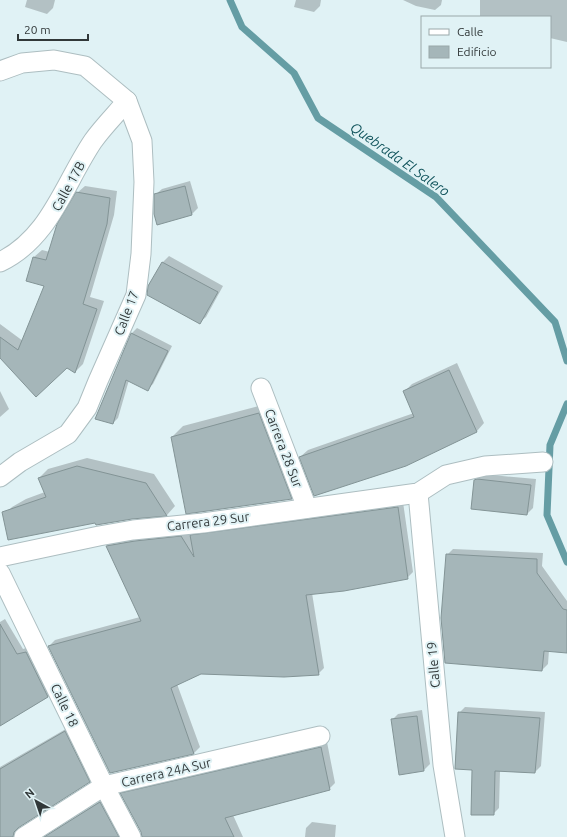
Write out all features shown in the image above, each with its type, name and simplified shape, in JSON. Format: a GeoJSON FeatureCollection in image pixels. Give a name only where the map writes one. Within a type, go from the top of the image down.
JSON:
{"type":"FeatureCollection","features":[{"type":"Feature","properties":{"kind":"street"},"geometry":{"type":"LineString","coordinates":[[0,70],[22,63],[54,60],[86,66],[127,101]]}},
{"type":"Feature","properties":{"kind":"street","name":"Calle 17B"},"geometry":{"type":"LineString","coordinates":[[0,262],[11,257],[27,246],[51,216],[94,140],[127,101]]}},
{"type":"Feature","properties":{"kind":"street","name":"Calle 17"},"geometry":{"type":"LineString","coordinates":[[0,477],[20,462],[68,434],[80,418],[87,408],[136,295],[141,254],[144,182],[142,141],[127,101]]}},
{"type":"Feature","properties":{"kind":"street","name":"Carrera 28 Sur"},"geometry":{"type":"LineString","coordinates":[[261,388],[307,508]]}},
{"type":"Feature","properties":{"kind":"street"},"geometry":{"type":"LineString","coordinates":[[418,493],[446,476],[485,466],[543,462]]}},
{"type":"Feature","properties":{"kind":"street","name":"Carrera 29 Sur"},"geometry":{"type":"LineString","coordinates":[[0,557],[133,530],[203,523],[418,493]]}},
{"type":"Feature","properties":{"kind":"street","name":"Calle 19"},"geometry":{"type":"LineString","coordinates":[[418,493],[443,765],[455,837]]}},
{"type":"Feature","properties":{"kind":"street","name":"Calle 18"},"geometry":{"type":"LineString","coordinates":[[0,573],[104,786],[131,837]]}},
{"type":"Feature","properties":{"kind":"street","name":"Carrera 24A Sur"},"geometry":{"type":"LineString","coordinates":[[24,837],[104,786],[320,736]]}},
{"type":"Feature","properties":{"kind":"building"},"geometry":{"type":"Polygon","coordinates":[[[185,186],[192,215],[157,225],[154,214],[154,194],[185,186]]]}},
{"type":"Feature","properties":{"kind":"building"},"geometry":{"type":"Polygon","coordinates":[[[76,192],[110,198],[107,224],[83,304],[97,309],[75,373],[67,368],[36,397],[0,358],[0,337],[18,350],[44,286],[26,281],[33,257],[46,260],[57,224],[76,192]]]}},
{"type":"Feature","properties":{"kind":"building"},"geometry":{"type":"Polygon","coordinates":[[[162,262],[218,292],[200,324],[147,295],[148,286],[162,262]]]}},
{"type":"Feature","properties":{"kind":"building"},"geometry":{"type":"Polygon","coordinates":[[[131,333],[168,351],[148,391],[126,380],[113,424],[95,419],[131,333]]]}},
{"type":"Feature","properties":{"kind":"building"},"geometry":{"type":"Polygon","coordinates":[[[449,370],[477,432],[406,466],[314,496],[299,457],[414,417],[403,391],[449,370]]]}},
{"type":"Feature","properties":{"kind":"building"},"geometry":{"type":"Polygon","coordinates":[[[259,413],[292,499],[186,514],[171,437],[259,413]]]}},
{"type":"Feature","properties":{"kind":"building"},"geometry":{"type":"Polygon","coordinates":[[[77,466],[146,483],[167,516],[132,519],[96,525],[95,523],[8,540],[2,512],[46,497],[38,478],[77,466]]]}},
{"type":"Feature","properties":{"kind":"building"},"geometry":{"type":"Polygon","coordinates":[[[477,479],[531,485],[527,515],[471,509],[474,480],[477,479]]]}},
{"type":"Feature","properties":{"kind":"building"},"geometry":{"type":"Polygon","coordinates":[[[398,507],[408,579],[344,591],[306,595],[319,675],[284,677],[201,674],[171,688],[194,754],[110,773],[48,646],[141,621],[106,546],[181,536],[194,557],[190,535],[398,507]]]}},
{"type":"Feature","properties":{"kind":"building"},"geometry":{"type":"Polygon","coordinates":[[[446,554],[537,559],[537,573],[563,609],[567,610],[567,653],[544,651],[542,671],[445,663],[441,618],[446,554]]]}},
{"type":"Feature","properties":{"kind":"building"},"geometry":{"type":"Polygon","coordinates":[[[0,624],[17,654],[26,652],[48,697],[0,726],[0,624]]]}},
{"type":"Feature","properties":{"kind":"building"},"geometry":{"type":"Polygon","coordinates":[[[458,712],[540,718],[535,773],[495,771],[494,815],[471,815],[472,770],[455,769],[458,712]]]}},
{"type":"Feature","properties":{"kind":"building"},"geometry":{"type":"Polygon","coordinates":[[[417,716],[424,771],[399,775],[391,719],[417,716]]]}},
{"type":"Feature","properties":{"kind":"building"},"geometry":{"type":"Polygon","coordinates":[[[65,731],[90,782],[18,828],[14,832],[13,837],[0,837],[0,769],[65,731]]]}},
{"type":"Feature","properties":{"kind":"building"},"geometry":{"type":"Polygon","coordinates":[[[321,747],[330,790],[225,818],[234,837],[142,837],[141,832],[120,793],[321,747]]]}},
{"type":"Feature","properties":{"kind":"building"},"geometry":{"type":"Polygon","coordinates":[[[100,802],[119,837],[44,837],[100,802]]]}},
{"type":"Feature","properties":{"kind":"waterway","name":"Quebrada El Salero"},"geometry":{"type":"LineString","coordinates":[[230,0],[242,27],[294,73],[318,118],[436,197],[555,322],[567,361]]}},
{"type":"Feature","properties":{"kind":"waterway","name":"Quebrada El Salero"},"geometry":{"type":"LineString","coordinates":[[567,404],[550,445],[547,515],[567,562]]}}]}
